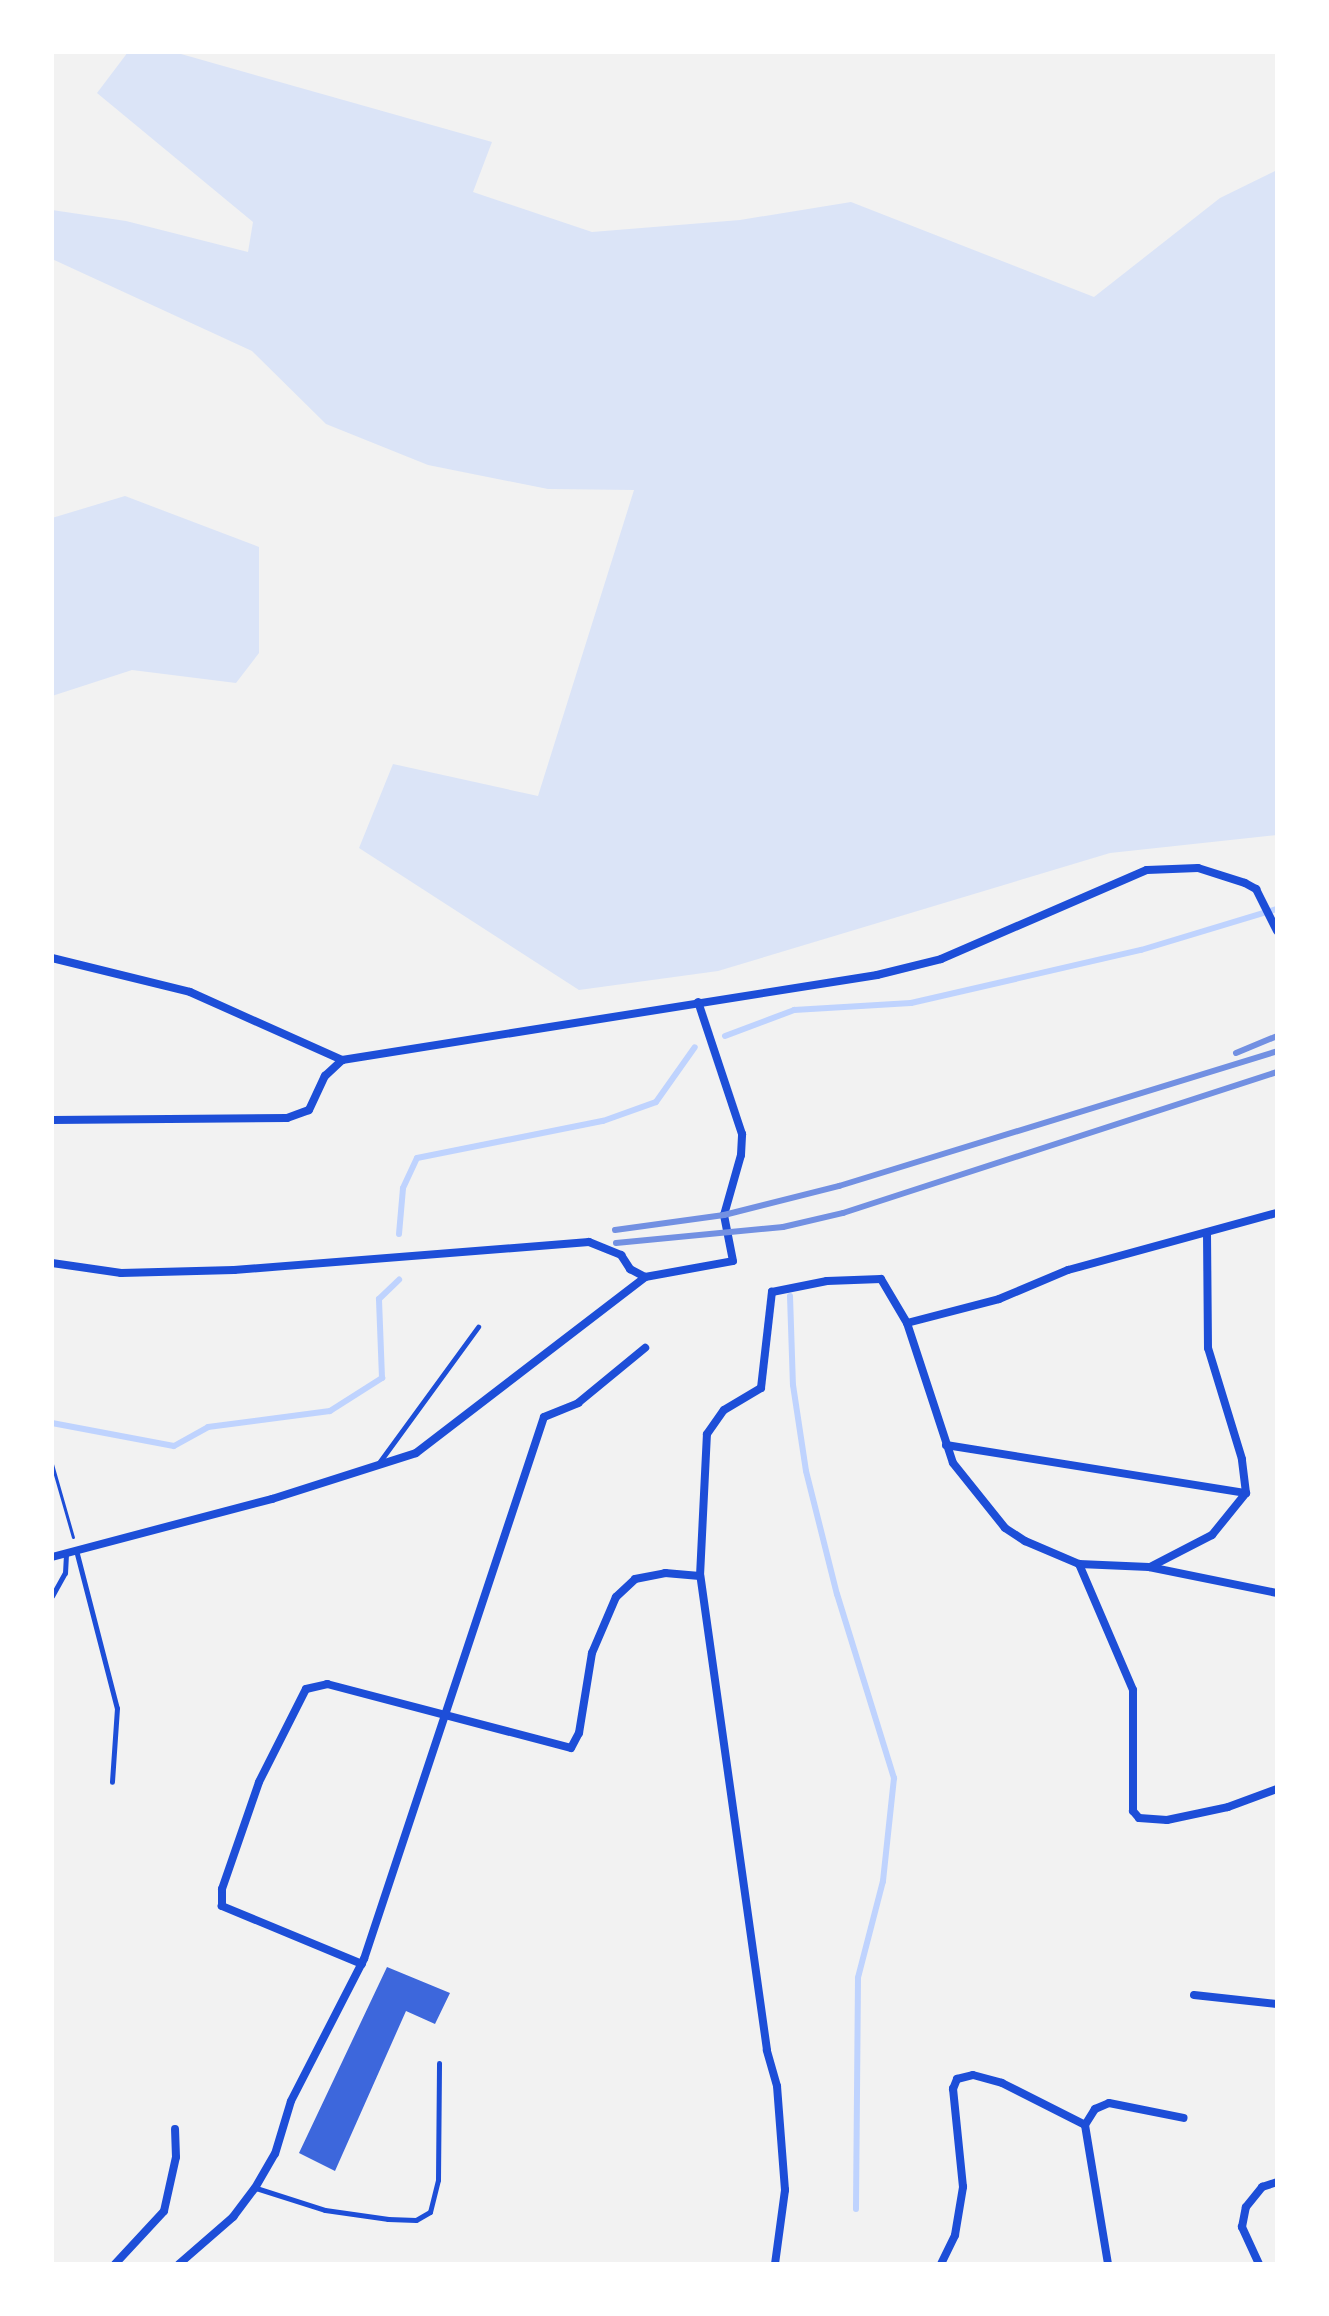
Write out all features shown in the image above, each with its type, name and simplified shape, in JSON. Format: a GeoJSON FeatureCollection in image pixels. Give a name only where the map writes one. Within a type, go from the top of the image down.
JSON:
{"type":"FeatureCollection","features":[{"type":"Feature","properties":{"kind":"street"},"geometry":{"type":"LineString","coordinates":[[52,958],[190,992],[342,1060],[877,975],[941,959],[1147,870],[1219,872],[1256,889],[1277,931]]}},
{"type":"Feature","properties":{"kind":"street"},"geometry":{"type":"LineString","coordinates":[[52,1557],[272,1499],[416,1453],[645,1277],[733,1261],[724,1215],[743,1147],[742,1134],[698,1002]]}},
{"type":"Feature","properties":{"kind":"street"},"geometry":{"type":"LineString","coordinates":[[52,1120],[287,1118],[309,1110],[325,1076],[342,1060]]}},
{"type":"Feature","properties":{"kind":"street"},"geometry":{"type":"LineString","coordinates":[[907,1323],[999,1299],[1068,1270],[1207,1235],[1277,1213]]}},
{"type":"Feature","properties":{"kind":"street"},"geometry":{"type":"LineString","coordinates":[[1149,1567],[1212,1535],[1246,1493],[1242,1459],[1208,1348],[1207,1235]]}},
{"type":"Feature","properties":{"kind":"street"},"geometry":{"type":"LineString","coordinates":[[52,1263],[121,1273],[234,1270],[589,1242],[621,1255],[630,1269],[645,1277]]}},
{"type":"Feature","properties":{"kind":"street"},"geometry":{"type":"LineString","coordinates":[[775,2264],[785,2190],[777,2086],[767,2050],[700,1576],[707,1434],[724,1410],[761,1388],[765,1326],[772,1292],[780,1287],[869,1277],[888,1286],[907,1323],[946,1445],[976,1495],[1005,1528],[1079,1564],[1149,1567],[1277,1593]]}},
{"type":"Feature","properties":{"kind":"street"},"geometry":{"type":"LineString","coordinates":[[179,2264],[233,2217],[255,2188],[275,2154],[291,2101],[362,1964],[544,1417],[578,1403],[645,1348]]}},
{"type":"Feature","properties":{"kind":"street"},"geometry":{"type":"LineString","coordinates":[[946,1445],[1246,1493]]}},
{"type":"Feature","properties":{"kind":"street"},"geometry":{"type":"LineString","coordinates":[[1079,1564],[1133,1690],[1135,1742],[1130,1777],[1133,1811],[1151,1820],[1228,1807],[1277,1789]]}},
{"type":"Feature","properties":{"kind":"street"},"geometry":{"type":"LineString","coordinates":[[362,1964],[222,1906],[222,1889],[259,1782],[299,1698],[315,1685],[445,1714],[571,1748],[579,1733],[592,1653],[616,1597],[635,1579],[665,1573],[700,1576]]}},
{"type":"Feature","properties":{"kind":"street"},"geometry":{"type":"LineString","coordinates":[[1194,1995],[1277,2004]]}},
{"type":"Feature","properties":{"kind":"street"},"geometry":{"type":"LineString","coordinates":[[941,2264],[955,2235],[962,2199],[953,2089],[957,2079],[985,2077],[1085,2125]]}},
{"type":"Feature","properties":{"kind":"street"},"geometry":{"type":"LineString","coordinates":[[1108,2264],[1085,2125],[1095,2109],[1109,2103],[1184,2118]]}},
{"type":"Feature","properties":{"kind":"street"},"geometry":{"type":"LineString","coordinates":[[115,2264],[164,2211],[176,2157],[175,2129]]}},
{"type":"Feature","properties":{"kind":"street"},"geometry":{"type":"LineString","coordinates":[[1259,2264],[1242,2227],[1246,2207],[1262,2187],[1277,2182]]}},
{"type":"Feature","properties":{"kind":"lane"},"geometry":{"type":"LineString","coordinates":[[378,1464],[478,1327]]}},
{"type":"Feature","properties":{"kind":"lane"},"geometry":{"type":"LineString","coordinates":[[52,1596],[65,1573],[71,1550]]}},
{"type":"Feature","properties":{"kind":"lane"},"geometry":{"type":"LineString","coordinates":[[71,1550],[117,1708],[112,1782]]}},
{"type":"Feature","properties":{"kind":"lane"},"geometry":{"type":"LineString","coordinates":[[255,2188],[325,2210],[388,2219],[416,2220],[430,2212],[438,2180],[439,2063]]}},
{"type":"Feature","properties":{"kind":"path"},"geometry":{"type":"LineString","coordinates":[[52,1464],[71,1550]]}},
{"type":"Feature","properties":{"kind":"shaded area"},"geometry":{"type":"Polygon","coordinates":[[[128,52],[174,52],[492,142],[473,192],[592,232],[740,220],[851,202],[1094,297],[1220,198],[1277,170],[1277,835],[1110,853],[718,971],[579,990],[359,848],[393,764],[538,796],[634,490],[548,489],[428,465],[326,424],[252,351],[52,259],[52,210],[126,221],[248,252],[253,222],[97,93],[128,52]]]}},
{"type":"Feature","properties":{"kind":"shaded area"},"geometry":{"type":"Polygon","coordinates":[[[125,496],[259,547],[259,653],[236,683],[132,670],[52,696],[52,518],[125,496]]]}},
{"type":"Feature","properties":{"kind":"building"},"geometry":{"type":"Polygon","coordinates":[[[387,1967],[450,1993],[435,2024],[406,2011],[335,2171],[299,2153],[387,1967]]]}},
{"type":"Feature","properties":{"kind":"waterway"},"geometry":{"type":"LineString","coordinates":[[725,1036],[794,1010],[911,1003],[1141,950],[1277,909]]}},
{"type":"Feature","properties":{"kind":"waterway"},"geometry":{"type":"LineString","coordinates":[[399,1234],[403,1188],[417,1158],[603,1121],[656,1102],[695,1047]]}},
{"type":"Feature","properties":{"kind":"waterway"},"geometry":{"type":"LineString","coordinates":[[52,1423],[174,1446],[208,1427],[330,1411],[382,1378],[379,1299],[399,1280]]}},
{"type":"Feature","properties":{"kind":"waterway"},"geometry":{"type":"LineString","coordinates":[[790,1296],[793,1385],[806,1471],[837,1594],[894,1778],[883,1881],[858,1978],[856,2209]]}},
{"type":"Feature","properties":{"kind":"railway"},"geometry":{"type":"LineString","coordinates":[[1236,1053],[1277,1036]]}},
{"type":"Feature","properties":{"kind":"railway"},"geometry":{"type":"LineString","coordinates":[[615,1230],[724,1215],[839,1186],[1277,1051]]}},
{"type":"Feature","properties":{"kind":"railway"},"geometry":{"type":"LineString","coordinates":[[616,1243],[783,1227],[843,1213],[1277,1072]]}}]}
